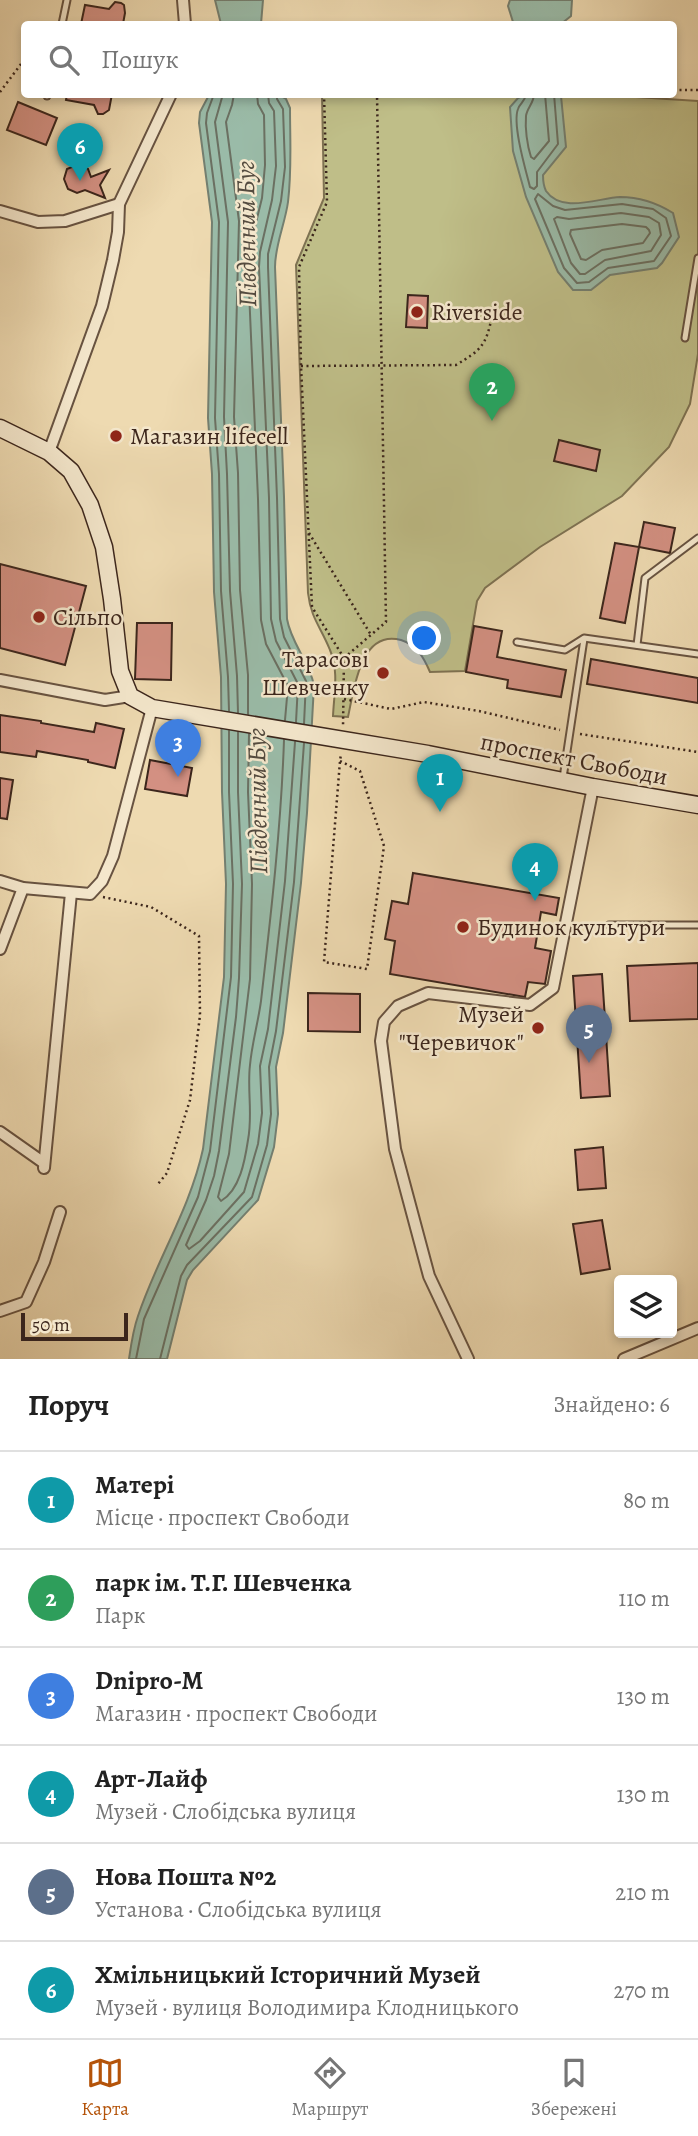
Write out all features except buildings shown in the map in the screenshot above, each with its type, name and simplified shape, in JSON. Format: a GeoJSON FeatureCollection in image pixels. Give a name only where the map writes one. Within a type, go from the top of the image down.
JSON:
{"type":"FeatureCollection","features":[{"type":"Feature","properties":{"kind":"main road"},"geometry":{"type":"LineString","coordinates":[[0,428],[49,452],[71,471],[90,505],[104,547],[120,671],[130,695],[152,708]]}},
{"type":"Feature","properties":{"kind":"main road","name":"проспект Свободи"},"geometry":{"type":"LineString","coordinates":[[152,708],[337,738],[698,805]]}},
{"type":"Feature","properties":{"kind":"street"},"geometry":{"type":"LineString","coordinates":[[183,0],[185,21]]}},
{"type":"Feature","properties":{"kind":"street"},"geometry":{"type":"LineString","coordinates":[[49,452],[102,306],[118,232],[119,204],[169,98]]}},
{"type":"Feature","properties":{"kind":"street"},"geometry":{"type":"LineString","coordinates":[[0,212],[38,222],[65,221],[119,204]]}},
{"type":"Feature","properties":{"kind":"street"},"geometry":{"type":"LineString","coordinates":[[0,680],[105,700],[130,695]]}},
{"type":"Feature","properties":{"kind":"street"},"geometry":{"type":"LineString","coordinates":[[0,881],[23,888],[90,894],[102,881],[113,856],[152,708]]}},
{"type":"Feature","properties":{"kind":"street"},"geometry":{"type":"LineString","coordinates":[[468,1359],[429,1276],[395,1149],[380,1041],[384,1022],[398,1006],[428,993],[530,1005],[553,988],[593,787]]}},
{"type":"Feature","properties":{"kind":"street"},"geometry":{"type":"LineString","coordinates":[[0,948],[23,888]]}},
{"type":"Feature","properties":{"kind":"street"},"geometry":{"type":"LineString","coordinates":[[0,1132],[44,1165],[71,893]]}},
{"type":"Feature","properties":{"kind":"street"},"geometry":{"type":"LineString","coordinates":[[0,1311],[26,1302],[44,1262],[60,1212]]}},
{"type":"Feature","properties":{"kind":"street"},"geometry":{"type":"LineString","coordinates":[[624,1359],[698,1328]]}},
{"type":"Feature","properties":{"kind":"lane"},"geometry":{"type":"LineString","coordinates":[[63,21],[67,0]]}},
{"type":"Feature","properties":{"kind":"lane"},"geometry":{"type":"LineString","coordinates":[[685,338],[698,258]]}},
{"type":"Feature","properties":{"kind":"lane"},"geometry":{"type":"LineString","coordinates":[[637,645],[645,578],[698,538]]}},
{"type":"Feature","properties":{"kind":"lane"},"geometry":{"type":"LineString","coordinates":[[562,781],[584,638]]}},
{"type":"Feature","properties":{"kind":"lane"},"geometry":{"type":"LineString","coordinates":[[517,642],[565,650],[584,638],[698,654]]}},
{"type":"Feature","properties":{"kind":"lane"},"geometry":{"type":"LineString","coordinates":[[609,925],[698,925]]}},
{"type":"Feature","properties":{"kind":"path"},"geometry":{"type":"LineString","coordinates":[[0,92],[21,64]]}},
{"type":"Feature","properties":{"kind":"path"},"geometry":{"type":"LineString","coordinates":[[677,90],[698,90]]}},
{"type":"Feature","properties":{"kind":"path"},"geometry":{"type":"LineString","coordinates":[[324,98],[327,202],[299,267],[312,607],[344,658],[344,699],[337,738]]}},
{"type":"Feature","properties":{"kind":"path"},"geometry":{"type":"LineString","coordinates":[[344,658],[386,622],[377,98]]}},
{"type":"Feature","properties":{"kind":"path"},"geometry":{"type":"LineString","coordinates":[[301,366],[456,365],[477,353],[488,336],[492,317]]}},
{"type":"Feature","properties":{"kind":"path"},"geometry":{"type":"LineString","coordinates":[[307,530],[371,635]]}},
{"type":"Feature","properties":{"kind":"path"},"geometry":{"type":"LineString","coordinates":[[344,699],[391,709],[424,702],[479,711],[569,732],[698,752]]}},
{"type":"Feature","properties":{"kind":"path"},"geometry":{"type":"LineString","coordinates":[[341,761],[360,771],[384,846],[367,969],[324,962],[341,761]]}},
{"type":"Feature","properties":{"kind":"path"},"geometry":{"type":"LineString","coordinates":[[90,894],[151,907],[200,936],[200,1015],[190,1100],[167,1173],[158,1184]]}},
{"type":"Feature","properties":{"kind":"shaded area"},"geometry":{"type":"Polygon","coordinates":[[[322,98],[651,98],[698,101],[698,354],[690,404],[669,447],[622,496],[540,547],[485,588],[477,601],[465,671],[430,672],[411,645],[401,640],[387,639],[376,644],[361,664],[348,717],[333,716],[333,658],[311,610],[308,593],[296,265],[324,198],[322,98]]]}},
{"type":"Feature","properties":{"kind":"water"},"geometry":{"type":"Polygon","coordinates":[[[215,0],[263,0],[261,21],[220,21],[215,0]]]}},
{"type":"Feature","properties":{"kind":"water"},"geometry":{"type":"Polygon","coordinates":[[[510,0],[572,0],[571,16],[565,21],[513,21],[508,6],[510,0]]]}},
{"type":"Feature","properties":{"kind":"water","name":"Південний Буг"},"geometry":{"type":"Polygon","coordinates":[[[207,98],[284,98],[290,108],[289,190],[275,267],[287,619],[314,685],[307,813],[283,1033],[276,1067],[278,1114],[274,1147],[258,1200],[193,1270],[187,1280],[167,1359],[129,1359],[138,1316],[182,1213],[203,1149],[224,977],[226,884],[221,677],[214,592],[208,418],[212,222],[199,123],[200,112],[207,98]]]}},
{"type":"Feature","properties":{"kind":"water"},"geometry":{"type":"Polygon","coordinates":[[[518,98],[561,98],[566,147],[543,175],[545,189],[553,198],[561,202],[581,203],[620,197],[634,198],[673,213],[679,237],[657,268],[610,275],[591,290],[573,290],[558,272],[526,197],[513,151],[510,107],[518,98]]]}},
{"type":"Feature","properties":{"kind":"place","name":"Хмільницький Історичний Музей"},"geometry":{"type":"Point","coordinates":[80,181]}},
{"type":"Feature","properties":{"kind":"place","name":"Riverside"},"geometry":{"type":"Point","coordinates":[417,312]}},
{"type":"Feature","properties":{"kind":"place","name":"парк ім. Т.Г. Шевченка"},"geometry":{"type":"Point","coordinates":[492,421]}},
{"type":"Feature","properties":{"kind":"place","name":"Магазин lifecell"},"geometry":{"type":"Point","coordinates":[116,436]}},
{"type":"Feature","properties":{"kind":"place","name":"Сільпо"},"geometry":{"type":"Point","coordinates":[39,617]}},
{"type":"Feature","properties":{"kind":"place","name":"Тарасові Шевченку"},"geometry":{"type":"Point","coordinates":[383,673]}},
{"type":"Feature","properties":{"kind":"place","name":"Dnipro-M"},"geometry":{"type":"Point","coordinates":[178,777]}},
{"type":"Feature","properties":{"kind":"place","name":"Матері"},"geometry":{"type":"Point","coordinates":[440,812]}},
{"type":"Feature","properties":{"kind":"place","name":"Арт-Лайф"},"geometry":{"type":"Point","coordinates":[535,901]}},
{"type":"Feature","properties":{"kind":"place","name":"Будинок культури"},"geometry":{"type":"Point","coordinates":[463,927]}},
{"type":"Feature","properties":{"kind":"place","name":"Музей \"Черевичок\""},"geometry":{"type":"Point","coordinates":[538,1028]}},
{"type":"Feature","properties":{"kind":"place","name":"Нова Пошта №2"},"geometry":{"type":"Point","coordinates":[589,1063]}}]}
